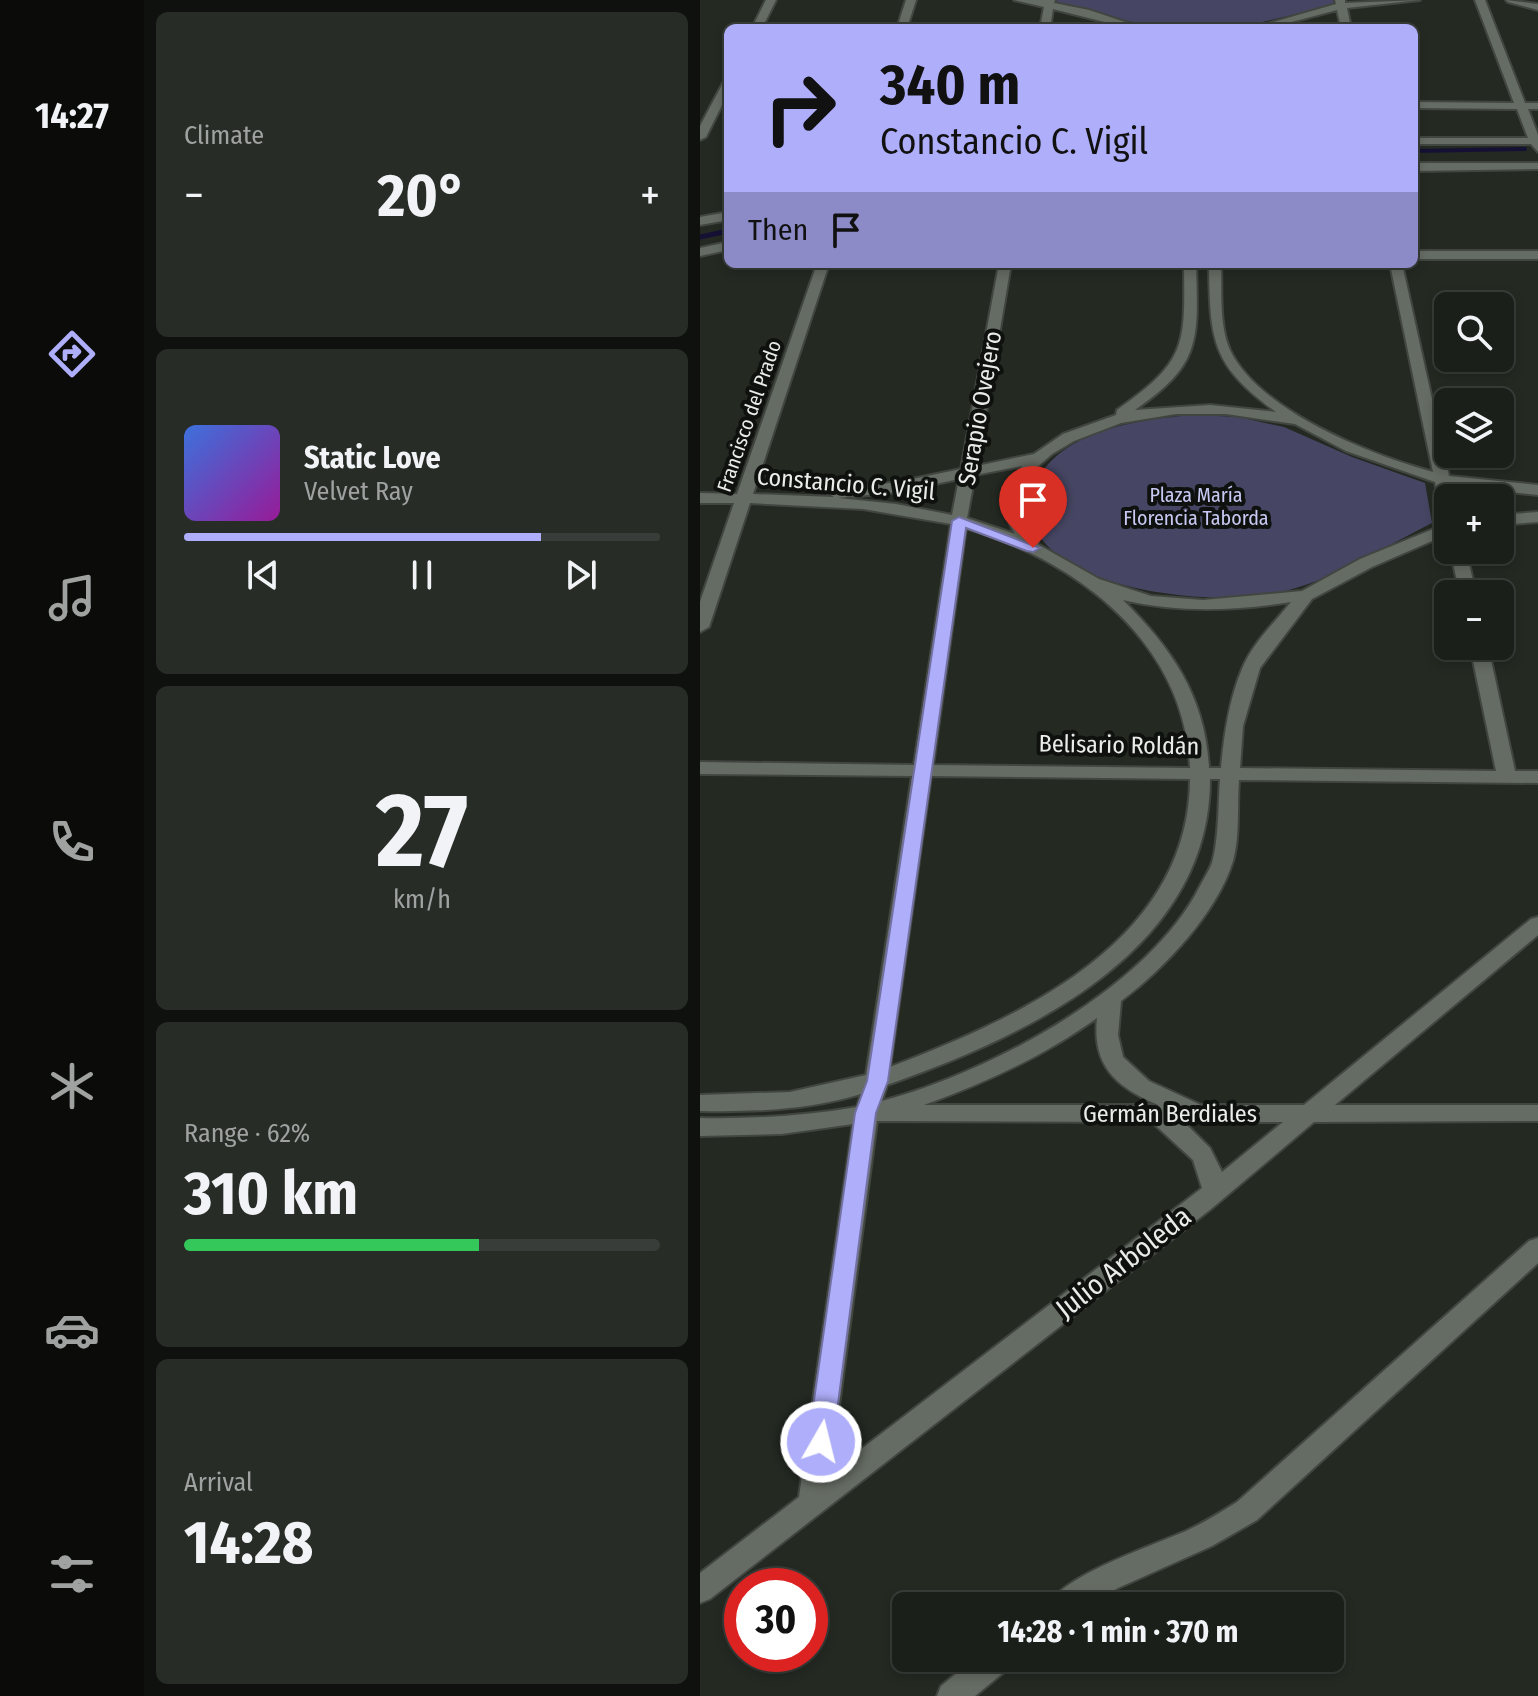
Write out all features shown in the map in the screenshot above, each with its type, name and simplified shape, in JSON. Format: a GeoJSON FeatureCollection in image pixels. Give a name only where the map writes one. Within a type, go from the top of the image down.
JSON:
{"type":"FeatureCollection","features":[{"type":"Feature","properties":{"kind":"street"},"geometry":{"type":"LineString","coordinates":[[759,24],[771,0]]}},
{"type":"Feature","properties":{"kind":"street"},"geometry":{"type":"LineString","coordinates":[[903,24],[911,0]]}},
{"type":"Feature","properties":{"kind":"street"},"geometry":{"type":"LineString","coordinates":[[1019,0],[1050,2],[1124,24]]}},
{"type":"Feature","properties":{"kind":"street"},"geometry":{"type":"LineString","coordinates":[[1272,24],[1340,3],[1415,0]]}},
{"type":"Feature","properties":{"kind":"street"},"geometry":{"type":"LineString","coordinates":[[1418,141],[1537,143],[1480,0]]}},
{"type":"Feature","properties":{"kind":"street"},"geometry":{"type":"LineString","coordinates":[[1511,0],[1538,4]]}},
{"type":"Feature","properties":{"kind":"street"},"geometry":{"type":"LineString","coordinates":[[1529,0],[1538,4]]}},
{"type":"Feature","properties":{"kind":"street"},"geometry":{"type":"LineString","coordinates":[[1046,24],[1050,2]]}},
{"type":"Feature","properties":{"kind":"street"},"geometry":{"type":"LineString","coordinates":[[1340,3],[1345,24]]}},
{"type":"Feature","properties":{"kind":"street"},"geometry":{"type":"LineString","coordinates":[[700,100],[724,100]]}},
{"type":"Feature","properties":{"kind":"street"},"geometry":{"type":"LineString","coordinates":[[700,137],[724,100]]}},
{"type":"Feature","properties":{"kind":"street"},"geometry":{"type":"LineString","coordinates":[[1418,105],[1538,106]]}},
{"type":"Feature","properties":{"kind":"street"},"geometry":{"type":"LineString","coordinates":[[1418,167],[1538,166]]}},
{"type":"Feature","properties":{"kind":"street"},"geometry":{"type":"LineString","coordinates":[[700,221],[724,217]]}},
{"type":"Feature","properties":{"kind":"street"},"geometry":{"type":"LineString","coordinates":[[700,252],[724,247]]}},
{"type":"Feature","properties":{"kind":"street"},"geometry":{"type":"LineString","coordinates":[[1418,255],[1538,255]]}},
{"type":"Feature","properties":{"kind":"street","name":"Francisco del Prado"},"geometry":{"type":"LineString","coordinates":[[700,627],[822,268]]}},
{"type":"Feature","properties":{"kind":"street","name":"Serapio Ovejero"},"geometry":{"type":"LineString","coordinates":[[812,1502],[866,1113],[877,1081],[959,521],[1004,268]]}},
{"type":"Feature","properties":{"kind":"street"},"geometry":{"type":"LineString","coordinates":[[1108,421],[1169,378],[1184,360],[1191,334],[1190,268]]}},
{"type":"Feature","properties":{"kind":"street"},"geometry":{"type":"LineString","coordinates":[[1215,268],[1219,334],[1235,371],[1249,385],[1301,422],[1367,455],[1441,479],[1538,490]]}},
{"type":"Feature","properties":{"kind":"street"},"geometry":{"type":"LineString","coordinates":[[1397,268],[1442,484]]}},
{"type":"Feature","properties":{"kind":"street"},"geometry":{"type":"LineString","coordinates":[[1033,548],[1015,521],[1012,502],[1019,482],[1036,458],[1075,434],[1108,421],[1158,411],[1236,410],[1301,422]]}},
{"type":"Feature","properties":{"kind":"street","name":"Constancio C. Vigil"},"geometry":{"type":"LineString","coordinates":[[700,495],[832,494],[898,487],[1036,458]]}},
{"type":"Feature","properties":{"kind":"street","name":"Constancio C. Vigil"},"geometry":{"type":"LineString","coordinates":[[745,495],[870,506],[959,521],[1033,548],[1101,587],[1129,596],[1195,605],[1251,604],[1306,595]]}},
{"type":"Feature","properties":{"kind":"street"},"geometry":{"type":"LineString","coordinates":[[1514,519],[1538,517]]}},
{"type":"Feature","properties":{"kind":"street"},"geometry":{"type":"LineString","coordinates":[[700,1127],[757,1128],[866,1113],[926,1096],[1001,1065],[1057,1034],[1154,961],[1184,930],[1217,879],[1223,860],[1234,726],[1239,699],[1251,668],[1306,595],[1366,563],[1434,534]]}},
{"type":"Feature","properties":{"kind":"street"},"geometry":{"type":"LineString","coordinates":[[700,1103],[804,1099],[877,1081],[1025,1019],[1098,969],[1139,936],[1171,894],[1187,861],[1197,824],[1200,772],[1187,695],[1176,673],[1101,587]]}},
{"type":"Feature","properties":{"kind":"street"},"geometry":{"type":"LineString","coordinates":[[1482,660],[1507,776]]}},
{"type":"Feature","properties":{"kind":"street","name":"Belisario Roldán"},"geometry":{"type":"LineString","coordinates":[[700,768],[1538,777]]}},
{"type":"Feature","properties":{"kind":"street","name":"Julio Arboleda"},"geometry":{"type":"LineString","coordinates":[[700,1590],[1215,1190],[1538,924]]}},
{"type":"Feature","properties":{"kind":"street"},"geometry":{"type":"LineString","coordinates":[[1110,996],[1108,1050],[1117,1066],[1134,1082],[1150,1091],[1206,1113]]}},
{"type":"Feature","properties":{"kind":"street","name":"Germán Berdiales"},"geometry":{"type":"LineString","coordinates":[[804,1099],[866,1113],[916,1116],[1538,1113]]}},
{"type":"Feature","properties":{"kind":"street"},"geometry":{"type":"LineString","coordinates":[[1158,1114],[1203,1152],[1210,1166],[1215,1190]]}},
{"type":"Feature","properties":{"kind":"street"},"geometry":{"type":"LineString","coordinates":[[1080,1592],[1090,1584],[1220,1531],[1247,1511],[1538,1248]]}},
{"type":"Feature","properties":{"kind":"street"},"geometry":{"type":"LineString","coordinates":[[952,1696],[981,1672]]}},
{"type":"Feature","properties":{"kind":"green space"},"geometry":{"type":"Polygon","coordinates":[[[1057,0],[1333,0],[1334,5],[1254,24],[1140,24],[1057,3],[1057,0]]]}},
{"type":"Feature","properties":{"kind":"green space","name":"Plaza María Florencia Taborda"},"geometry":{"type":"Polygon","coordinates":[[[1196,415],[1238,417],[1284,427],[1352,457],[1425,483],[1432,523],[1317,581],[1250,597],[1218,598],[1146,590],[1110,581],[1079,568],[1053,551],[1036,530],[1031,512],[1036,484],[1047,465],[1064,450],[1106,430],[1153,419],[1196,415]]]}},
{"type":"Feature","properties":{"kind":"waterway"},"geometry":{"type":"LineString","coordinates":[[1418,151],[1525,149]]}},
{"type":"Feature","properties":{"kind":"waterway"},"geometry":{"type":"LineString","coordinates":[[700,237],[724,232]]}},
{"type":"Feature","properties":{"kind":"route"},"geometry":{"type":"LineString","coordinates":[[821,1442],[866,1113],[877,1081],[959,521],[1033,548]]}}]}
